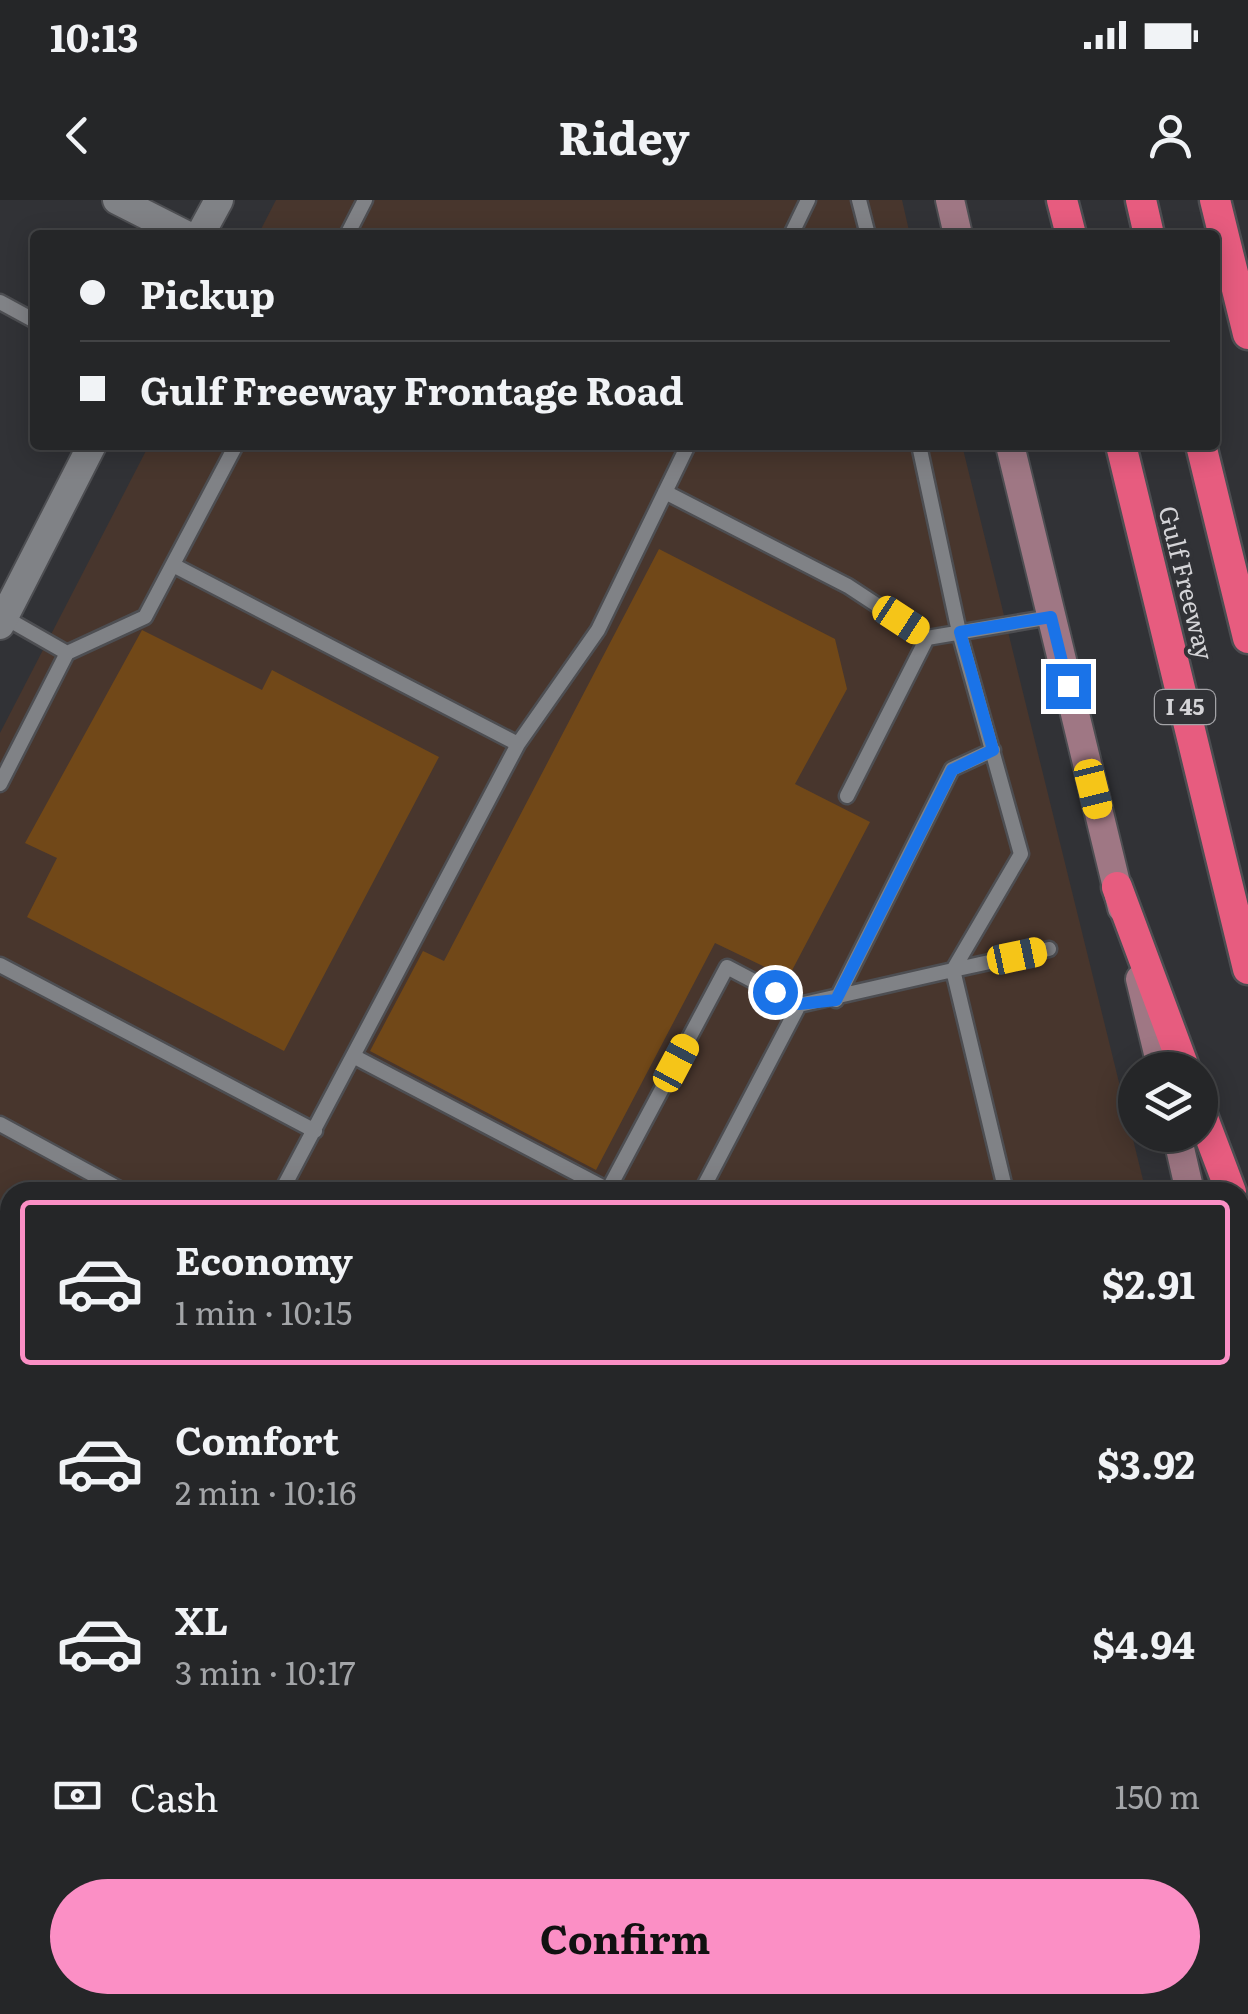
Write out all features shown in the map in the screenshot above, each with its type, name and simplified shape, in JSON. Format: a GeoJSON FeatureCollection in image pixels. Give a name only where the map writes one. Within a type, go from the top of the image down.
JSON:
{"type":"FeatureCollection","features":[{"type":"Feature","properties":{"kind":"highway"},"geometry":{"type":"LineString","coordinates":[[1062,200],[1070,230]]}},
{"type":"Feature","properties":{"kind":"highway"},"geometry":{"type":"LineString","coordinates":[[1141,200],[1148,230]]}},
{"type":"Feature","properties":{"kind":"highway"},"geometry":{"type":"LineString","coordinates":[[1215,200],[1248,334]]}},
{"type":"Feature","properties":{"kind":"highway","name":"Gulf Freeway"},"geometry":{"type":"LineString","coordinates":[[1122,450],[1248,969]]}},
{"type":"Feature","properties":{"kind":"highway","name":"Gulf Freeway"},"geometry":{"type":"LineString","coordinates":[[1202,450],[1248,638]]}},
{"type":"Feature","properties":{"kind":"highway"},"geometry":{"type":"LineString","coordinates":[[1117,888],[1178,1052]]}},
{"type":"Feature","properties":{"kind":"highway"},"geometry":{"type":"LineString","coordinates":[[1216,1152],[1227,1182]]}},
{"type":"Feature","properties":{"kind":"main road"},"geometry":{"type":"LineString","coordinates":[[950,200],[957,230]]}},
{"type":"Feature","properties":{"kind":"main road"},"geometry":{"type":"LineString","coordinates":[[1011,450],[1158,1052]]}},
{"type":"Feature","properties":{"kind":"main road"},"geometry":{"type":"LineString","coordinates":[[1181,1152],[1188,1182]]}},
{"type":"Feature","properties":{"kind":"street"},"geometry":{"type":"LineString","coordinates":[[117,200],[176,230]]}},
{"type":"Feature","properties":{"kind":"street"},"geometry":{"type":"LineString","coordinates":[[203,230],[219,200]]}},
{"type":"Feature","properties":{"kind":"street"},"geometry":{"type":"LineString","coordinates":[[2,621],[89,450]]}},
{"type":"Feature","properties":{"kind":"lane"},"geometry":{"type":"LineString","coordinates":[[350,230],[365,200]]}},
{"type":"Feature","properties":{"kind":"lane"},"geometry":{"type":"LineString","coordinates":[[793,230],[808,200]]}},
{"type":"Feature","properties":{"kind":"lane"},"geometry":{"type":"LineString","coordinates":[[859,200],[867,230]]}},
{"type":"Feature","properties":{"kind":"lane"},"geometry":{"type":"LineString","coordinates":[[0,302],[30,318]]}},
{"type":"Feature","properties":{"kind":"lane"},"geometry":{"type":"LineString","coordinates":[[0,784],[66,653],[145,617],[233,450]]}},
{"type":"Feature","properties":{"kind":"lane"},"geometry":{"type":"LineString","coordinates":[[286,1182],[518,744],[598,630],[686,450]]}},
{"type":"Feature","properties":{"kind":"lane"},"geometry":{"type":"LineString","coordinates":[[920,450],[960,632],[1021,854],[952,970],[1004,1182]]}},
{"type":"Feature","properties":{"kind":"lane"},"geometry":{"type":"LineString","coordinates":[[665,492],[848,586],[928,638],[1051,617]]}},
{"type":"Feature","properties":{"kind":"lane"},"geometry":{"type":"LineString","coordinates":[[172,565],[518,744]]}},
{"type":"Feature","properties":{"kind":"lane"},"geometry":{"type":"LineString","coordinates":[[2,621],[66,653]]}},
{"type":"Feature","properties":{"kind":"lane"},"geometry":{"type":"LineString","coordinates":[[848,796],[928,638]]}},
{"type":"Feature","properties":{"kind":"lane"},"geometry":{"type":"LineString","coordinates":[[836,1000],[952,770],[993,750]]}},
{"type":"Feature","properties":{"kind":"lane"},"geometry":{"type":"LineString","coordinates":[[614,1182],[727,968],[799,1004],[836,1000],[1049,950]]}},
{"type":"Feature","properties":{"kind":"lane"},"geometry":{"type":"LineString","coordinates":[[0,966],[315,1130]]}},
{"type":"Feature","properties":{"kind":"lane"},"geometry":{"type":"LineString","coordinates":[[706,1182],[799,1004]]}},
{"type":"Feature","properties":{"kind":"lane"},"geometry":{"type":"LineString","coordinates":[[355,1058],[590,1182]]}},
{"type":"Feature","properties":{"kind":"lane"},"geometry":{"type":"LineString","coordinates":[[0,1124],[107,1182]]}},
{"type":"Feature","properties":{"kind":"shaded area"},"geometry":{"type":"Polygon","coordinates":[[[276,200],[902,200],[909,230],[261,230],[276,200]]]}},
{"type":"Feature","properties":{"kind":"shaded area"},"geometry":{"type":"Polygon","coordinates":[[[146,450],[963,450],[1118,1078],[1118,1152],[1136,1152],[1144,1182],[0,1182],[0,733],[146,450]]]}},
{"type":"Feature","properties":{"kind":"building"},"geometry":{"type":"Polygon","coordinates":[[[659,549],[835,639],[847,689],[795,784],[870,822],[788,978],[715,943],[596,1170],[370,1051],[423,951],[444,961],[659,549]]]}},
{"type":"Feature","properties":{"kind":"building"},"geometry":{"type":"Polygon","coordinates":[[[142,630],[262,690],[272,670],[439,757],[284,1051],[27,917],[57,858],[25,843],[142,630]]]}},
{"type":"Feature","properties":{"kind":"route"},"geometry":{"type":"LineString","coordinates":[[775,992],[799,1004],[836,1000],[952,770],[993,750],[960,632],[1051,617],[1068,686]]}}]}
